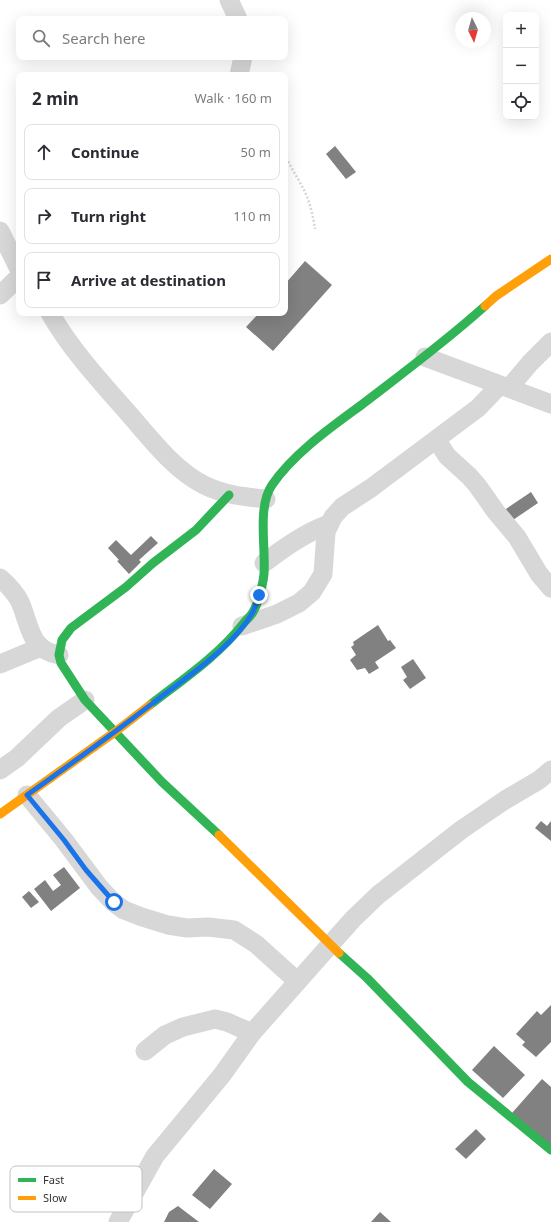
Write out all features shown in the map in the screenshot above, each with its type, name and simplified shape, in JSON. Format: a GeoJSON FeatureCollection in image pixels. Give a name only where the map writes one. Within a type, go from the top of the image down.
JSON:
{"type":"FeatureCollection","features":[{"type":"Feature","properties":{"kind":"street"},"geometry":{"type":"LineString","coordinates":[[229,0],[237,16]]}},
{"type":"Feature","properties":{"kind":"street"},"geometry":{"type":"LineString","coordinates":[[240,72],[242,60]]}},
{"type":"Feature","properties":{"kind":"street"},"geometry":{"type":"LineString","coordinates":[[0,231],[16,263]]}},
{"type":"Feature","properties":{"kind":"street"},"geometry":{"type":"LineString","coordinates":[[0,814],[114,732],[212,658],[233,638],[253,612],[264,576],[264,519],[266,499],[271,487],[292,461],[336,423],[454,334],[496,296],[551,259]]}},
{"type":"Feature","properties":{"kind":"street"},"geometry":{"type":"LineString","coordinates":[[0,295],[16,280]]}},
{"type":"Feature","properties":{"kind":"street"},"geometry":{"type":"LineString","coordinates":[[52,316],[59,329],[90,369],[158,447],[192,478],[204,485],[229,495],[266,499]]}},
{"type":"Feature","properties":{"kind":"street"},"geometry":{"type":"LineString","coordinates":[[242,626],[277,614],[299,603],[312,592],[323,574],[326,532],[333,517],[342,507],[437,440],[478,408],[551,342]]}},
{"type":"Feature","properties":{"kind":"street"},"geometry":{"type":"LineString","coordinates":[[425,357],[551,404]]}},
{"type":"Feature","properties":{"kind":"street"},"geometry":{"type":"LineString","coordinates":[[437,440],[447,456],[477,486],[517,537],[540,574],[551,588]]}},
{"type":"Feature","properties":{"kind":"street"},"geometry":{"type":"LineString","coordinates":[[229,495],[196,530],[153,563],[126,587],[71,628],[62,640],[60,655],[61,663],[85,700],[162,782],[240,854],[331,945],[367,978],[468,1082],[551,1150]]}},
{"type":"Feature","properties":{"kind":"street"},"geometry":{"type":"LineString","coordinates":[[264,563],[302,536],[329,524]]}},
{"type":"Feature","properties":{"kind":"street"},"geometry":{"type":"LineString","coordinates":[[0,578],[16,595],[34,640],[49,653],[60,655]]}},
{"type":"Feature","properties":{"kind":"street"},"geometry":{"type":"LineString","coordinates":[[0,664],[41,647]]}},
{"type":"Feature","properties":{"kind":"street"},"geometry":{"type":"LineString","coordinates":[[0,770],[17,758],[59,718],[85,700]]}},
{"type":"Feature","properties":{"kind":"street"},"geometry":{"type":"LineString","coordinates":[[142,1178],[155,1156],[222,1075],[252,1033],[353,919],[378,895],[461,830],[505,800],[539,780],[551,770]]}},
{"type":"Feature","properties":{"kind":"street"},"geometry":{"type":"LineString","coordinates":[[27,795],[64,840],[99,887],[124,910],[168,925],[187,928],[208,927],[234,930],[256,944],[297,981]]}},
{"type":"Feature","properties":{"kind":"street"},"geometry":{"type":"LineString","coordinates":[[145,1051],[165,1035],[183,1027],[215,1019],[227,1022],[252,1033]]}},
{"type":"Feature","properties":{"kind":"street"},"geometry":{"type":"LineString","coordinates":[[118,1222],[123,1212]]}},
{"type":"Feature","properties":{"kind":"path"},"geometry":{"type":"LineString","coordinates":[[288,161],[305,192],[313,216],[315,229]]}},
{"type":"Feature","properties":{"kind":"building"},"geometry":{"type":"Polygon","coordinates":[[[335,146],[356,172],[346,179],[326,154],[335,146]]]}},
{"type":"Feature","properties":{"kind":"building"},"geometry":{"type":"Polygon","coordinates":[[[305,261],[332,285],[273,351],[246,327],[256,316],[288,316],[288,281],[305,261]]]}},
{"type":"Feature","properties":{"kind":"building"},"geometry":{"type":"Polygon","coordinates":[[[531,492],[538,503],[510,522],[503,511],[531,492]]]}},
{"type":"Feature","properties":{"kind":"building"},"geometry":{"type":"Polygon","coordinates":[[[151,536],[158,543],[139,560],[141,562],[129,574],[108,548],[116,540],[131,555],[151,536]]]}},
{"type":"Feature","properties":{"kind":"building"},"geometry":{"type":"Polygon","coordinates":[[[378,625],[388,641],[390,640],[396,648],[375,662],[379,668],[369,674],[365,668],[357,670],[350,660],[356,655],[351,647],[354,645],[353,642],[378,625]]]}},
{"type":"Feature","properties":{"kind":"building"},"geometry":{"type":"Polygon","coordinates":[[[413,659],[426,678],[410,689],[403,680],[407,677],[401,667],[413,659]]]}},
{"type":"Feature","properties":{"kind":"building"},"geometry":{"type":"Polygon","coordinates":[[[541,821],[547,826],[551,821],[551,841],[535,828],[541,821]]]}},
{"type":"Feature","properties":{"kind":"building"},"geometry":{"type":"Polygon","coordinates":[[[64,867],[80,888],[51,911],[34,889],[45,880],[53,891],[61,885],[53,875],[64,867]]]}},
{"type":"Feature","properties":{"kind":"building"},"geometry":{"type":"Polygon","coordinates":[[[29,891],[39,902],[31,908],[22,897],[29,891]]]}},
{"type":"Feature","properties":{"kind":"building"},"geometry":{"type":"Polygon","coordinates":[[[551,1005],[551,1042],[536,1057],[522,1045],[525,1042],[516,1034],[537,1011],[541,1015],[551,1005]]]}},
{"type":"Feature","properties":{"kind":"building"},"geometry":{"type":"Polygon","coordinates":[[[494,1046],[525,1075],[503,1098],[472,1070],[494,1046]]]}},
{"type":"Feature","properties":{"kind":"building"},"geometry":{"type":"Polygon","coordinates":[[[542,1079],[551,1087],[551,1146],[512,1113],[542,1079]]]}},
{"type":"Feature","properties":{"kind":"building"},"geometry":{"type":"Polygon","coordinates":[[[476,1129],[486,1139],[466,1159],[455,1149],[476,1129]]]}},
{"type":"Feature","properties":{"kind":"building"},"geometry":{"type":"Polygon","coordinates":[[[214,1169],[232,1184],[210,1209],[192,1195],[214,1169]]]}},
{"type":"Feature","properties":{"kind":"building"},"geometry":{"type":"Polygon","coordinates":[[[178,1206],[199,1222],[164,1222],[169,1212],[178,1206]]]}},
{"type":"Feature","properties":{"kind":"building"},"geometry":{"type":"Polygon","coordinates":[[[380,1212],[391,1222],[371,1222],[380,1212]]]}},
{"type":"Feature","properties":{"kind":"traffic: fast"},"geometry":{"type":"LineString","coordinates":[[150,705],[211,657],[233,636],[253,612],[263,583],[263,516],[267,494],[272,485],[290,463],[313,442],[424,357],[485,306]]}},
{"type":"Feature","properties":{"kind":"traffic: fast"},"geometry":{"type":"LineString","coordinates":[[219,835],[162,782],[85,700],[61,663],[59,655],[62,640],[71,628],[126,587],[153,563],[196,530],[229,495]]}},
{"type":"Feature","properties":{"kind":"traffic: fast"},"geometry":{"type":"LineString","coordinates":[[339,953],[367,978],[468,1082],[551,1150]]}},
{"type":"Feature","properties":{"kind":"traffic: slow"},"geometry":{"type":"LineString","coordinates":[[485,306],[496,296],[551,259]]}},
{"type":"Feature","properties":{"kind":"traffic: slow"},"geometry":{"type":"LineString","coordinates":[[0,814],[115,732],[150,705]]}},
{"type":"Feature","properties":{"kind":"traffic: slow"},"geometry":{"type":"LineString","coordinates":[[219,835],[339,953]]}},
{"type":"Feature","properties":{"kind":"route"},"geometry":{"type":"LineString","coordinates":[[114,902],[99,887],[64,840],[27,795],[212,658],[233,638],[253,612],[259,595]]}}]}
